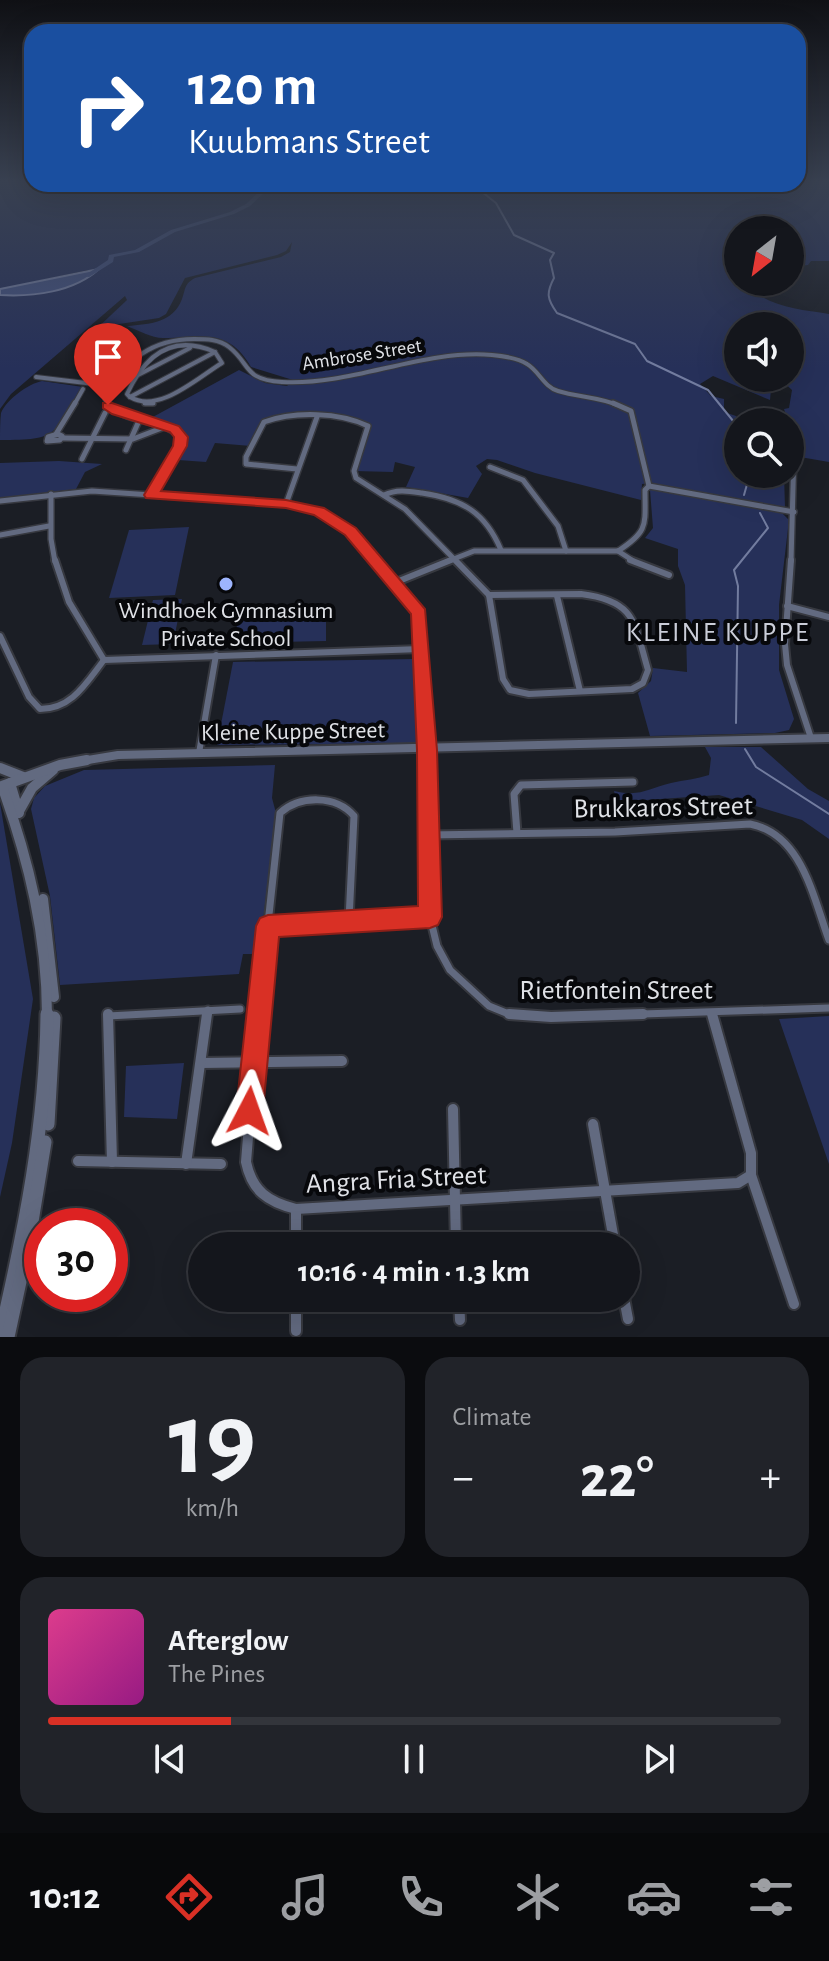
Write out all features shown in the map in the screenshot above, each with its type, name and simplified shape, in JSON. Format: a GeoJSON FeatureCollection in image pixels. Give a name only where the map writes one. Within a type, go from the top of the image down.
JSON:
{"type":"FeatureCollection","features":[{"type":"Feature","properties":{"kind":"street","name":"Ambrose Street"},"geometry":{"type":"LineString","coordinates":[[111,385],[138,352],[174,340],[211,339],[227,345],[248,372],[281,382],[308,381],[424,361],[504,357],[529,364],[556,391],[611,402],[631,411],[637,428],[643,476],[649,486]]}},
{"type":"Feature","properties":{"kind":"street"},"geometry":{"type":"LineString","coordinates":[[135,376],[193,346]]}},
{"type":"Feature","properties":{"kind":"street"},"geometry":{"type":"LineString","coordinates":[[193,346],[215,352],[222,361],[221,366],[157,402],[146,404],[129,397],[135,376],[151,356],[168,348],[193,346]]}},
{"type":"Feature","properties":{"kind":"street"},"geometry":{"type":"LineString","coordinates":[[129,397],[215,352]]}},
{"type":"Feature","properties":{"kind":"street"},"geometry":{"type":"LineString","coordinates":[[36,377],[130,385]]}},
{"type":"Feature","properties":{"kind":"street"},"geometry":{"type":"LineString","coordinates":[[111,385],[105,399],[116,411],[167,426],[179,433],[180,446],[151,495]]}},
{"type":"Feature","properties":{"kind":"street"},"geometry":{"type":"LineString","coordinates":[[83,389],[56,434],[48,437],[47,441],[55,442],[62,438],[133,439],[167,426]]}},
{"type":"Feature","properties":{"kind":"street"},"geometry":{"type":"LineString","coordinates":[[82,459],[105,413]]}},
{"type":"Feature","properties":{"kind":"street"},"geometry":{"type":"LineString","coordinates":[[297,469],[246,464],[246,457],[264,422],[272,417],[355,419],[368,426],[354,471],[356,478],[405,509],[489,595],[505,685],[520,694],[529,694],[632,689],[643,683],[648,670],[629,615],[617,601],[598,595],[489,595]]}},
{"type":"Feature","properties":{"kind":"street"},"geometry":{"type":"LineString","coordinates":[[286,504],[317,417]]}},
{"type":"Feature","properties":{"kind":"street"},"geometry":{"type":"LineString","coordinates":[[126,450],[138,423]]}},
{"type":"Feature","properties":{"kind":"street"},"geometry":{"type":"LineString","coordinates":[[56,434],[62,438]]}},
{"type":"Feature","properties":{"kind":"street"},"geometry":{"type":"LineString","coordinates":[[490,467],[523,480],[558,526],[566,551]]}},
{"type":"Feature","properties":{"kind":"street"},"geometry":{"type":"LineString","coordinates":[[394,583],[468,552],[618,551],[637,539],[645,529],[645,490],[649,486],[794,512]]}},
{"type":"Feature","properties":{"kind":"street"},"geometry":{"type":"LineString","coordinates":[[794,488],[787,665],[811,738]]}},
{"type":"Feature","properties":{"kind":"street"},"geometry":{"type":"LineString","coordinates":[[384,495],[394,490],[408,491],[468,503],[491,524],[501,550]]}},
{"type":"Feature","properties":{"kind":"street","name":"Rietfontein Street"},"geometry":{"type":"LineString","coordinates":[[0,501],[92,491],[286,504],[319,511],[343,525],[418,611],[427,750],[430,917],[437,946],[450,970],[489,1006],[511,1015],[712,1013],[829,1008]]}},
{"type":"Feature","properties":{"kind":"street"},"geometry":{"type":"LineString","coordinates":[[51,494],[49,526],[58,576],[70,609],[104,660]]}},
{"type":"Feature","properties":{"kind":"street"},"geometry":{"type":"LineString","coordinates":[[0,535],[49,526]]}},
{"type":"Feature","properties":{"kind":"street"},"geometry":{"type":"LineString","coordinates":[[618,551],[631,561],[669,575]]}},
{"type":"Feature","properties":{"kind":"street"},"geometry":{"type":"LineString","coordinates":[[557,596],[580,691]]}},
{"type":"Feature","properties":{"kind":"street"},"geometry":{"type":"LineString","coordinates":[[787,606],[829,617]]}},
{"type":"Feature","properties":{"kind":"street"},"geometry":{"type":"LineString","coordinates":[[0,636],[29,697],[40,709],[50,710],[71,701],[104,660],[421,649]]}},
{"type":"Feature","properties":{"kind":"street"},"geometry":{"type":"LineString","coordinates":[[199,753],[216,655]]}},
{"type":"Feature","properties":{"kind":"street","name":"Kleine Kuppe Street"},"geometry":{"type":"LineString","coordinates":[[6,785],[60,765],[118,755],[829,738]]}},
{"type":"Feature","properties":{"kind":"street"},"geometry":{"type":"LineString","coordinates":[[18,811],[32,788],[60,765]]}},
{"type":"Feature","properties":{"kind":"street"},"geometry":{"type":"LineString","coordinates":[[0,768],[23,777]]}},
{"type":"Feature","properties":{"kind":"street"},"geometry":{"type":"LineString","coordinates":[[517,833],[514,794],[521,785],[633,782]]}},
{"type":"Feature","properties":{"kind":"street"},"geometry":{"type":"LineString","coordinates":[[6,785],[30,846],[50,940],[54,984],[54,1061],[41,1173],[8,1337]]}},
{"type":"Feature","properties":{"kind":"street"},"geometry":{"type":"LineString","coordinates":[[0,1336],[18,1263],[39,1149],[48,1063],[49,991],[36,889],[6,785]]}},
{"type":"Feature","properties":{"kind":"street","name":"Angra Fria Street"},"geometry":{"type":"LineString","coordinates":[[349,920],[354,816],[349,807],[339,802],[296,801],[286,805],[280,813],[253,1061],[246,1161],[253,1184],[266,1199],[296,1209],[738,1183],[751,1175]]}},
{"type":"Feature","properties":{"kind":"street","name":"Brukkaros Street"},"geometry":{"type":"LineString","coordinates":[[428,835],[750,824],[765,827],[779,835],[791,851],[829,940]]}},
{"type":"Feature","properties":{"kind":"street"},"geometry":{"type":"LineString","coordinates":[[268,926],[430,917]]}},
{"type":"Feature","properties":{"kind":"street"},"geometry":{"type":"LineString","coordinates":[[112,1162],[108,1014],[240,1009]]}},
{"type":"Feature","properties":{"kind":"street"},"geometry":{"type":"LineString","coordinates":[[186,1164],[208,1010]]}},
{"type":"Feature","properties":{"kind":"street"},"geometry":{"type":"LineString","coordinates":[[712,1013],[744,1124],[753,1164],[751,1175],[794,1304]]}},
{"type":"Feature","properties":{"kind":"street"},"geometry":{"type":"LineString","coordinates":[[201,1063],[342,1061]]}},
{"type":"Feature","properties":{"kind":"street"},"geometry":{"type":"LineString","coordinates":[[453,1109],[455,1232]]}},
{"type":"Feature","properties":{"kind":"street"},"geometry":{"type":"LineString","coordinates":[[593,1124],[612,1232]]}},
{"type":"Feature","properties":{"kind":"street"},"geometry":{"type":"LineString","coordinates":[[78,1161],[221,1164]]}},
{"type":"Feature","properties":{"kind":"street"},"geometry":{"type":"LineString","coordinates":[[296,1209],[296,1232]]}},
{"type":"Feature","properties":{"kind":"street"},"geometry":{"type":"LineString","coordinates":[[296,1312],[296,1331]]}},
{"type":"Feature","properties":{"kind":"street"},"geometry":{"type":"LineString","coordinates":[[460,1312],[460,1320]]}},
{"type":"Feature","properties":{"kind":"street"},"geometry":{"type":"LineString","coordinates":[[627,1312],[628,1319]]}},
{"type":"Feature","properties":{"kind":"shaded area"},"geometry":{"type":"Polygon","coordinates":[[[0,244],[290,244],[286,251],[277,255],[185,278],[166,314],[159,318],[106,326],[93,332],[127,300],[125,296],[11,394],[0,409],[0,295],[36,295],[92,275],[88,270],[0,289],[0,244]]]}},
{"type":"Feature","properties":{"kind":"shaded area"},"geometry":{"type":"Polygon","coordinates":[[[292,244],[724,244],[724,296],[761,296],[794,308],[829,314],[829,462],[804,458],[804,408],[789,408],[792,392],[804,392],[804,312],[724,312],[724,381],[713,376],[700,384],[711,396],[724,399],[724,488],[784,488],[785,508],[652,483],[642,484],[641,500],[487,459],[476,466],[482,474],[468,498],[406,487],[415,467],[395,462],[393,472],[354,471],[368,426],[355,419],[272,417],[264,422],[251,446],[215,443],[206,462],[178,460],[184,441],[181,430],[151,418],[239,370],[265,383],[287,386],[293,380],[251,367],[233,345],[223,340],[159,338],[127,326],[167,318],[178,307],[187,284],[195,278],[281,257],[290,252],[292,244]]]}},
{"type":"Feature","properties":{"kind":"shaded area"},"geometry":{"type":"Polygon","coordinates":[[[804,244],[829,244],[829,261],[811,261],[804,265],[804,244]]]}},
{"type":"Feature","properties":{"kind":"shaded area"},"geometry":{"type":"Polygon","coordinates":[[[99,269],[65,288],[26,295],[0,295],[0,289],[99,269]]]}},
{"type":"Feature","properties":{"kind":"shaded area"},"geometry":{"type":"Polygon","coordinates":[[[42,381],[83,387],[52,432],[34,438],[0,440],[4,408],[18,393],[42,381]]]}},
{"type":"Feature","properties":{"kind":"shaded area"},"geometry":{"type":"Polygon","coordinates":[[[751,392],[771,392],[770,400],[751,392]]]}},
{"type":"Feature","properties":{"kind":"shaded area"},"geometry":{"type":"Polygon","coordinates":[[[59,461],[102,464],[85,472],[76,489],[0,498],[0,463],[59,461]]]}},
{"type":"Feature","properties":{"kind":"shaded area"},"geometry":{"type":"Polygon","coordinates":[[[657,488],[782,513],[789,520],[779,605],[779,670],[794,719],[789,730],[650,736],[638,693],[651,681],[653,668],[687,672],[685,585],[678,566],[678,549],[645,538],[653,528],[650,490],[657,488]]]}},
{"type":"Feature","properties":{"kind":"shaded area"},"geometry":{"type":"Polygon","coordinates":[[[189,527],[175,595],[109,598],[129,530],[189,527]]]}},
{"type":"Feature","properties":{"kind":"shaded area"},"geometry":{"type":"Polygon","coordinates":[[[182,599],[173,644],[142,645],[153,600],[182,599]]]}},
{"type":"Feature","properties":{"kind":"shaded area"},"geometry":{"type":"Polygon","coordinates":[[[326,605],[326,641],[234,643],[240,607],[326,605]]]}},
{"type":"Feature","properties":{"kind":"shaded area"},"geometry":{"type":"Polygon","coordinates":[[[414,659],[417,743],[217,745],[233,662],[414,659]]]}},
{"type":"Feature","properties":{"kind":"shaded area"},"geometry":{"type":"Polygon","coordinates":[[[705,747],[761,747],[808,789],[829,801],[829,839],[802,820],[719,795],[617,802],[614,791],[637,793],[709,775],[711,758],[705,747]]]}},
{"type":"Feature","properties":{"kind":"shaded area"},"geometry":{"type":"Polygon","coordinates":[[[275,765],[272,798],[276,813],[259,954],[243,954],[239,974],[60,985],[50,896],[31,809],[34,798],[45,786],[84,770],[275,765]]]}},
{"type":"Feature","properties":{"kind":"shaded area"},"geometry":{"type":"Polygon","coordinates":[[[0,803],[33,999],[12,1143],[0,1197],[0,803]]]}},
{"type":"Feature","properties":{"kind":"shaded area"},"geometry":{"type":"Polygon","coordinates":[[[829,1016],[829,1164],[779,1019],[829,1016]]]}},
{"type":"Feature","properties":{"kind":"shaded area"},"geometry":{"type":"Polygon","coordinates":[[[184,1063],[177,1119],[124,1117],[126,1066],[184,1063]]]}},
{"type":"Feature","properties":{"kind":"waterway"},"geometry":{"type":"LineString","coordinates":[[87,276],[111,261],[111,256],[137,251],[149,244]]}},
{"type":"Feature","properties":{"kind":"waterway"},"geometry":{"type":"LineString","coordinates":[[535,244],[554,253],[550,260],[554,278],[549,296],[557,313],[635,344],[647,361],[708,390],[724,410]]}},
{"type":"Feature","properties":{"kind":"waterway"},"geometry":{"type":"LineString","coordinates":[[744,495],[746,488]]}},
{"type":"Feature","properties":{"kind":"waterway"},"geometry":{"type":"LineString","coordinates":[[736,723],[738,586],[734,570],[768,528],[760,513]]}},
{"type":"Feature","properties":{"kind":"waterway"},"geometry":{"type":"LineString","coordinates":[[745,749],[756,767],[829,814]]}},
{"type":"Feature","properties":{"kind":"place","name":"Windhoek Gymnasium Private School"},"geometry":{"type":"Point","coordinates":[226,584]}},
{"type":"Feature","properties":{"kind":"district","name":"KLEINE KUPPE"},"geometry":{"type":"Point","coordinates":[718,633]}},
{"type":"Feature","properties":{"kind":"route"},"geometry":{"type":"LineString","coordinates":[[108,405],[116,411],[175,429],[181,437],[180,446],[151,495],[286,504],[319,511],[351,532],[419,613],[427,750],[430,917],[268,926],[249,1111]]}}]}
